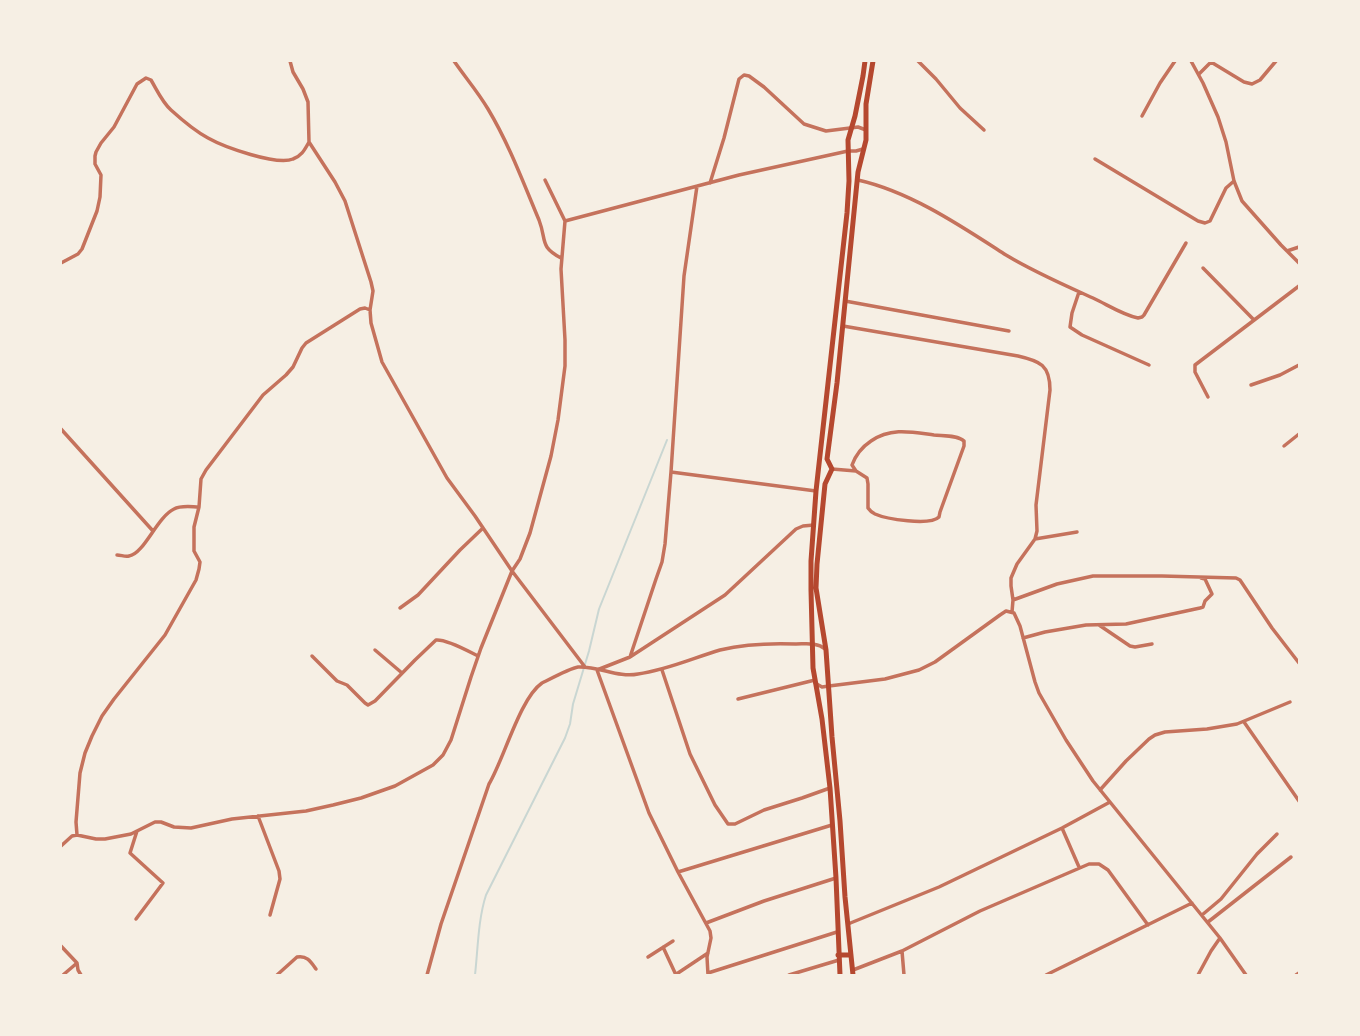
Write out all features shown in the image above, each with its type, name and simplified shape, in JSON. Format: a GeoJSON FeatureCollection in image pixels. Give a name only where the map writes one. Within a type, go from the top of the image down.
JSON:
{"type":"FeatureCollection","features":[{"type":"Feature","properties":{"kind":"main road"},"geometry":{"type":"LineString","coordinates":[[840,975],[830,788],[823,724],[815,681],[812,644],[811,590],[816,491],[846,219],[849,181],[848,140],[864,76],[866,61]]}},
{"type":"Feature","properties":{"kind":"main road"},"geometry":{"type":"LineString","coordinates":[[853,973],[826,650],[818,603],[817,573],[825,484],[832,469],[827,459],[843,326],[858,180],[866,140],[867,96],[873,61]]}},
{"type":"Feature","properties":{"kind":"main road"},"geometry":{"type":"LineString","coordinates":[[839,958],[851,955]]}},
{"type":"Feature","properties":{"kind":"street"},"geometry":{"type":"LineString","coordinates":[[61,263],[78,254],[82,249],[93,224],[100,197],[101,175],[96,164],[96,152],[101,143],[114,127],[138,84],[146,78],[151,80],[170,109],[209,139],[257,157],[283,161],[294,159],[299,156],[304,152],[309,142],[308,102],[303,89],[293,72],[290,61]]}},
{"type":"Feature","properties":{"kind":"street"},"geometry":{"type":"LineString","coordinates":[[454,61],[487,108],[511,152],[542,226],[546,246],[549,250],[561,258]]}},
{"type":"Feature","properties":{"kind":"street"},"geometry":{"type":"LineString","coordinates":[[918,61],[936,79],[960,108],[984,130]]}},
{"type":"Feature","properties":{"kind":"street"},"geometry":{"type":"LineString","coordinates":[[1142,116],[1160,83],[1175,61]]}},
{"type":"Feature","properties":{"kind":"street"},"geometry":{"type":"LineString","coordinates":[[1191,61],[1214,105],[1229,154],[1234,182],[1242,201],[1299,263]]}},
{"type":"Feature","properties":{"kind":"street"},"geometry":{"type":"LineString","coordinates":[[1199,74],[1212,62],[1244,82],[1252,84],[1260,80],[1276,61]]}},
{"type":"Feature","properties":{"kind":"street"},"geometry":{"type":"LineString","coordinates":[[710,183],[724,138],[739,80],[744,75],[749,76],[764,87],[804,124],[826,131],[860,127],[866,130]]}},
{"type":"Feature","properties":{"kind":"street"},"geometry":{"type":"LineString","coordinates":[[309,142],[345,201],[371,282],[373,291],[370,310],[371,322],[382,362],[447,478],[512,572],[585,667]]}},
{"type":"Feature","properties":{"kind":"street"},"geometry":{"type":"LineString","coordinates":[[565,221],[697,186],[864,148]]}},
{"type":"Feature","properties":{"kind":"street"},"geometry":{"type":"LineString","coordinates":[[1095,159],[1198,221],[1205,223],[1210,221],[1226,188],[1234,182]]}},
{"type":"Feature","properties":{"kind":"street"},"geometry":{"type":"LineString","coordinates":[[61,846],[72,836],[77,835],[96,839],[105,839],[131,834],[155,822],[161,822],[174,827],[184,828],[232,819],[306,811],[361,798],[395,786],[433,765],[448,749],[478,656],[512,572],[520,559],[530,533],[551,456],[558,420],[565,366],[561,258],[565,221],[545,180]]}},
{"type":"Feature","properties":{"kind":"street"},"geometry":{"type":"LineString","coordinates":[[858,180],[882,187],[933,210],[1016,261],[1133,317],[1140,318],[1144,315],[1186,243]]}},
{"type":"Feature","properties":{"kind":"street"},"geometry":{"type":"LineString","coordinates":[[630,657],[662,562],[671,472],[684,276],[697,186]]}},
{"type":"Feature","properties":{"kind":"street"},"geometry":{"type":"LineString","coordinates":[[1287,251],[1299,247]]}},
{"type":"Feature","properties":{"kind":"street"},"geometry":{"type":"LineString","coordinates":[[1203,268],[1254,320]]}},
{"type":"Feature","properties":{"kind":"street"},"geometry":{"type":"LineString","coordinates":[[1208,397],[1196,376],[1195,365],[1299,286]]}},
{"type":"Feature","properties":{"kind":"street"},"geometry":{"type":"LineString","coordinates":[[1079,292],[1072,313],[1070,327],[1082,335],[1149,365]]}},
{"type":"Feature","properties":{"kind":"street"},"geometry":{"type":"LineString","coordinates":[[845,301],[1009,331]]}},
{"type":"Feature","properties":{"kind":"street"},"geometry":{"type":"LineString","coordinates":[[77,835],[80,773],[85,753],[92,736],[102,716],[114,699],[165,636],[196,580],[200,562],[194,551],[194,527],[199,507],[202,479],[206,470],[263,395],[286,375],[306,343],[360,310],[365,308],[370,310]]}},
{"type":"Feature","properties":{"kind":"street"},"geometry":{"type":"LineString","coordinates":[[843,326],[1018,356],[1036,361],[1044,367],[1049,377],[1050,390],[1036,509],[1037,527],[1034,539],[1017,564],[1013,573],[1011,582],[1013,600],[1012,612]]}},
{"type":"Feature","properties":{"kind":"street"},"geometry":{"type":"LineString","coordinates":[[1251,385],[1271,378],[1299,365]]}},
{"type":"Feature","properties":{"kind":"street"},"geometry":{"type":"LineString","coordinates":[[61,429],[153,531]]}},
{"type":"Feature","properties":{"kind":"street"},"geometry":{"type":"LineString","coordinates":[[832,469],[856,471],[867,478],[868,508],[873,513],[912,521],[933,521],[939,517],[963,449],[964,441],[961,438],[905,431],[883,434],[869,442],[858,453],[852,464],[856,471]]}},
{"type":"Feature","properties":{"kind":"street"},"geometry":{"type":"LineString","coordinates":[[1284,446],[1299,434]]}},
{"type":"Feature","properties":{"kind":"street"},"geometry":{"type":"LineString","coordinates":[[671,472],[816,491]]}},
{"type":"Feature","properties":{"kind":"street"},"geometry":{"type":"LineString","coordinates":[[117,554],[131,556],[135,554],[147,541],[157,525],[174,509],[180,507],[199,507]]}},
{"type":"Feature","properties":{"kind":"street"},"geometry":{"type":"LineString","coordinates":[[597,670],[630,657],[725,595],[796,529],[803,526],[814,525]]}},
{"type":"Feature","properties":{"kind":"street"},"geometry":{"type":"LineString","coordinates":[[400,608],[418,595],[483,528]]}},
{"type":"Feature","properties":{"kind":"street"},"geometry":{"type":"LineString","coordinates":[[1034,539],[1077,532]]}},
{"type":"Feature","properties":{"kind":"street"},"geometry":{"type":"LineString","coordinates":[[1013,600],[1057,584],[1093,576],[1238,579],[1277,635],[1299,663]]}},
{"type":"Feature","properties":{"kind":"street"},"geometry":{"type":"LineString","coordinates":[[1023,638],[1045,632],[1098,625],[1126,624],[1203,607],[1205,601],[1212,594],[1205,579],[1198,577]]}},
{"type":"Feature","properties":{"kind":"street"},"geometry":{"type":"LineString","coordinates":[[738,699],[815,681],[822,687],[885,679],[919,670],[935,662],[1006,611],[1012,612],[1017,617],[1039,693],[1076,756],[1100,790],[1208,922],[1246,975]]}},
{"type":"Feature","properties":{"kind":"street"},"geometry":{"type":"LineString","coordinates":[[1098,625],[1127,645],[1135,646],[1152,644]]}},
{"type":"Feature","properties":{"kind":"street"},"geometry":{"type":"LineString","coordinates":[[312,656],[338,681],[347,685],[368,705],[375,701],[436,640],[440,639],[478,656]]}},
{"type":"Feature","properties":{"kind":"street"},"geometry":{"type":"LineString","coordinates":[[427,975],[439,930],[489,784],[497,772],[524,708],[537,686],[576,667],[585,667],[620,675],[630,675],[662,670],[721,650],[734,648],[771,644],[812,644],[820,645],[826,650]]}},
{"type":"Feature","properties":{"kind":"street"},"geometry":{"type":"LineString","coordinates":[[375,650],[402,673]]}},
{"type":"Feature","properties":{"kind":"street"},"geometry":{"type":"LineString","coordinates":[[597,670],[649,813],[678,872],[711,933],[708,953],[708,974],[837,932]]}},
{"type":"Feature","properties":{"kind":"street"},"geometry":{"type":"LineString","coordinates":[[662,670],[690,754],[715,805],[728,824],[735,824],[764,810],[830,788]]}},
{"type":"Feature","properties":{"kind":"street"},"geometry":{"type":"LineString","coordinates":[[1100,790],[1126,761],[1155,735],[1178,731],[1222,727],[1244,722],[1290,702]]}},
{"type":"Feature","properties":{"kind":"street"},"geometry":{"type":"LineString","coordinates":[[1244,722],[1299,801]]}},
{"type":"Feature","properties":{"kind":"street"},"geometry":{"type":"LineString","coordinates":[[848,924],[939,887],[1062,828],[1110,802]]}},
{"type":"Feature","properties":{"kind":"street"},"geometry":{"type":"LineString","coordinates":[[258,816],[279,871],[280,879],[270,915]]}},
{"type":"Feature","properties":{"kind":"street"},"geometry":{"type":"LineString","coordinates":[[678,872],[832,825]]}},
{"type":"Feature","properties":{"kind":"street"},"geometry":{"type":"LineString","coordinates":[[1062,828],[1079,867]]}},
{"type":"Feature","properties":{"kind":"street"},"geometry":{"type":"LineString","coordinates":[[136,919],[163,883],[130,853],[138,831]]}},
{"type":"Feature","properties":{"kind":"street"},"geometry":{"type":"LineString","coordinates":[[1202,915],[1221,899],[1257,854],[1277,834]]}},
{"type":"Feature","properties":{"kind":"street"},"geometry":{"type":"LineString","coordinates":[[1208,922],[1291,857]]}},
{"type":"Feature","properties":{"kind":"street"},"geometry":{"type":"LineString","coordinates":[[853,973],[902,951],[980,911],[1079,867],[1095,864],[1105,867],[1148,925]]}},
{"type":"Feature","properties":{"kind":"street"},"geometry":{"type":"LineString","coordinates":[[706,923],[764,901],[836,878]]}},
{"type":"Feature","properties":{"kind":"street"},"geometry":{"type":"LineString","coordinates":[[1046,975],[1192,903]]}},
{"type":"Feature","properties":{"kind":"street"},"geometry":{"type":"LineString","coordinates":[[1198,975],[1220,938]]}},
{"type":"Feature","properties":{"kind":"street"},"geometry":{"type":"LineString","coordinates":[[648,957],[673,941]]}},
{"type":"Feature","properties":{"kind":"street"},"geometry":{"type":"LineString","coordinates":[[61,946],[76,963],[81,975]]}},
{"type":"Feature","properties":{"kind":"street"},"geometry":{"type":"LineString","coordinates":[[663,948],[675,975],[708,953]]}},
{"type":"Feature","properties":{"kind":"street"},"geometry":{"type":"LineString","coordinates":[[902,951],[904,975]]}},
{"type":"Feature","properties":{"kind":"street"},"geometry":{"type":"LineString","coordinates":[[277,975],[300,956],[308,958],[316,969]]}},
{"type":"Feature","properties":{"kind":"street"},"geometry":{"type":"LineString","coordinates":[[789,975],[839,958]]}},
{"type":"Feature","properties":{"kind":"street"},"geometry":{"type":"LineString","coordinates":[[63,975],[76,963]]}},
{"type":"Feature","properties":{"kind":"waterway"},"geometry":{"type":"LineString","coordinates":[[475,975],[480,924],[486,895],[565,738],[570,724],[573,704],[589,651],[599,609],[667,440]]}}]}
